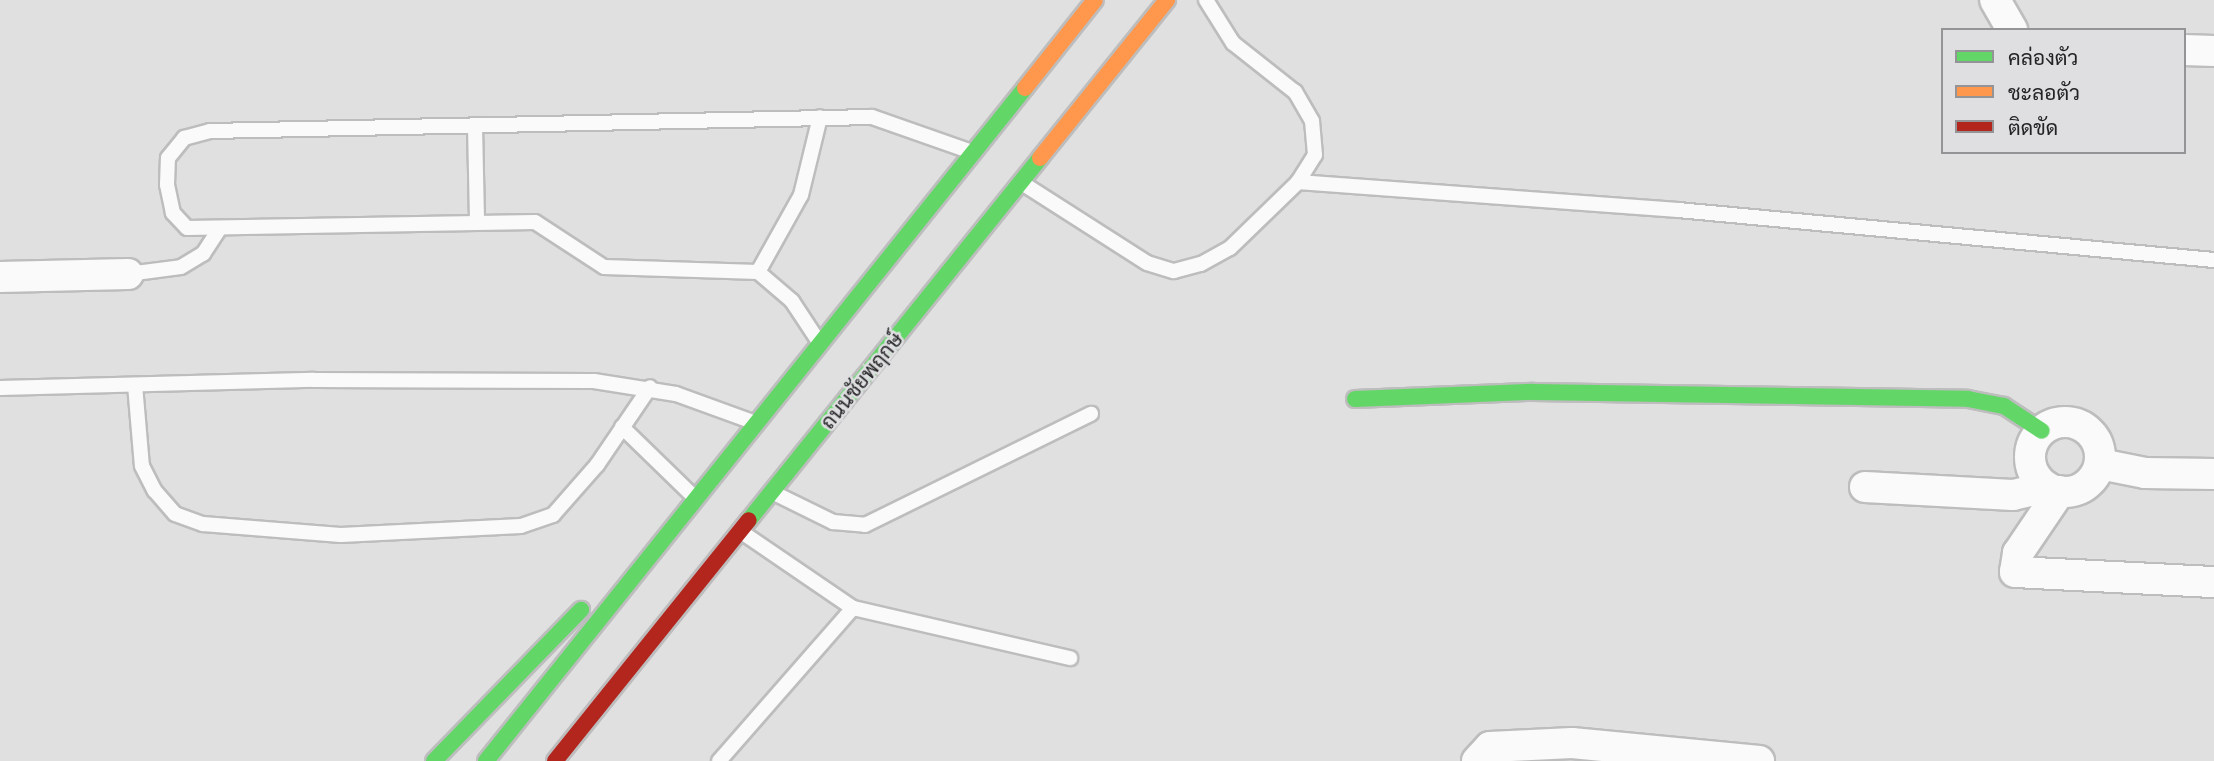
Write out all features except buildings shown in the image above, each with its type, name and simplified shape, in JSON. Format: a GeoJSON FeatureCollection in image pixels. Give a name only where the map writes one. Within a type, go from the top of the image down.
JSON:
{"type":"FeatureCollection","features":[{"type":"Feature","properties":{"kind":"main road"},"geometry":{"type":"LineString","coordinates":[[486,761],[1095,0]]}},
{"type":"Feature","properties":{"kind":"main road","name":"ถนนชัยพฤกษ์"},"geometry":{"type":"LineString","coordinates":[[555,761],[1167,0]]}},
{"type":"Feature","properties":{"kind":"main road"},"geometry":{"type":"LineString","coordinates":[[1356,399],[1533,392],[1968,399],[2004,407],[2042,431]]}},
{"type":"Feature","properties":{"kind":"main road"},"geometry":{"type":"LineString","coordinates":[[434,761],[560,629],[676,524]]}},
{"type":"Feature","properties":{"kind":"main road"},"geometry":{"type":"LineString","coordinates":[[587,750],[717,558]]}},
{"type":"Feature","properties":{"kind":"street"},"geometry":{"type":"LineString","coordinates":[[1995,0],[2011,28]]}},
{"type":"Feature","properties":{"kind":"street"},"geometry":{"type":"LineString","coordinates":[[2186,50],[2214,51]]}},
{"type":"Feature","properties":{"kind":"street"},"geometry":{"type":"LineString","coordinates":[[0,276],[128,274]]}},
{"type":"Feature","properties":{"kind":"street"},"geometry":{"type":"LineString","coordinates":[[1865,487],[2013,495],[2085,485],[2100,464],[2097,443],[2083,427],[2062,422],[2042,431],[2030,454],[2038,478],[2053,489]]}},
{"type":"Feature","properties":{"kind":"street"},"geometry":{"type":"LineString","coordinates":[[2100,464],[2145,473],[2214,474]]}},
{"type":"Feature","properties":{"kind":"street"},"geometry":{"type":"LineString","coordinates":[[2053,489],[2018,553],[2013,564],[2015,572],[2214,582]]}},
{"type":"Feature","properties":{"kind":"street"},"geometry":{"type":"LineString","coordinates":[[1477,761],[1490,747],[1572,743],[1759,761]]}},
{"type":"Feature","properties":{"kind":"lane"},"geometry":{"type":"LineString","coordinates":[[1021,182],[1147,263],[1174,271],[1201,264],[1230,248],[1298,182],[1315,155],[1312,121],[1295,92],[1233,43],[1206,0]]}},
{"type":"Feature","properties":{"kind":"lane"},"geometry":{"type":"LineString","coordinates":[[820,344],[792,301],[758,272],[604,267],[535,222],[187,228],[173,213],[166,185],[168,158],[184,138],[210,131],[820,117],[872,117],[973,152]]}},
{"type":"Feature","properties":{"kind":"lane"},"geometry":{"type":"LineString","coordinates":[[758,272],[801,195],[820,117]]}},
{"type":"Feature","properties":{"kind":"lane"},"geometry":{"type":"LineString","coordinates":[[475,125],[477,223]]}},
{"type":"Feature","properties":{"kind":"lane"},"geometry":{"type":"LineString","coordinates":[[1298,182],[1678,210],[2214,260]]}},
{"type":"Feature","properties":{"kind":"lane"},"geometry":{"type":"LineString","coordinates":[[128,274],[181,267],[203,254],[219,229]]}},
{"type":"Feature","properties":{"kind":"lane"},"geometry":{"type":"LineString","coordinates":[[0,388],[594,381],[650,387],[758,424]]}},
{"type":"Feature","properties":{"kind":"lane"},"geometry":{"type":"LineString","coordinates":[[135,385],[142,467],[155,491],[175,514],[203,524],[341,535],[521,526],[553,515],[597,466],[650,387]]}},
{"type":"Feature","properties":{"kind":"lane"},"geometry":{"type":"LineString","coordinates":[[771,492],[834,522],[864,525],[1091,414]]}},
{"type":"Feature","properties":{"kind":"lane"},"geometry":{"type":"LineString","coordinates":[[622,427],[696,500]]}},
{"type":"Feature","properties":{"kind":"lane"},"geometry":{"type":"LineString","coordinates":[[739,531],[853,608],[1070,658]]}},
{"type":"Feature","properties":{"kind":"lane"},"geometry":{"type":"LineString","coordinates":[[719,761],[853,608]]}},
{"type":"Feature","properties":{"kind":"traffic: fast"},"geometry":{"type":"LineString","coordinates":[[486,761],[1025,88]]}},
{"type":"Feature","properties":{"kind":"traffic: fast"},"geometry":{"type":"LineString","coordinates":[[749,520],[1040,158]]}},
{"type":"Feature","properties":{"kind":"traffic: fast"},"geometry":{"type":"LineString","coordinates":[[1355,399],[1533,392],[1968,399],[2004,406],[2042,431]]}},
{"type":"Feature","properties":{"kind":"traffic: fast"},"geometry":{"type":"LineString","coordinates":[[434,761],[581,610]]}},
{"type":"Feature","properties":{"kind":"traffic: slow"},"geometry":{"type":"LineString","coordinates":[[1025,88],[1095,0]]}},
{"type":"Feature","properties":{"kind":"traffic: slow"},"geometry":{"type":"LineString","coordinates":[[1040,158],[1167,0]]}},
{"type":"Feature","properties":{"kind":"traffic: jam"},"geometry":{"type":"LineString","coordinates":[[555,761],[749,520]]}}]}
